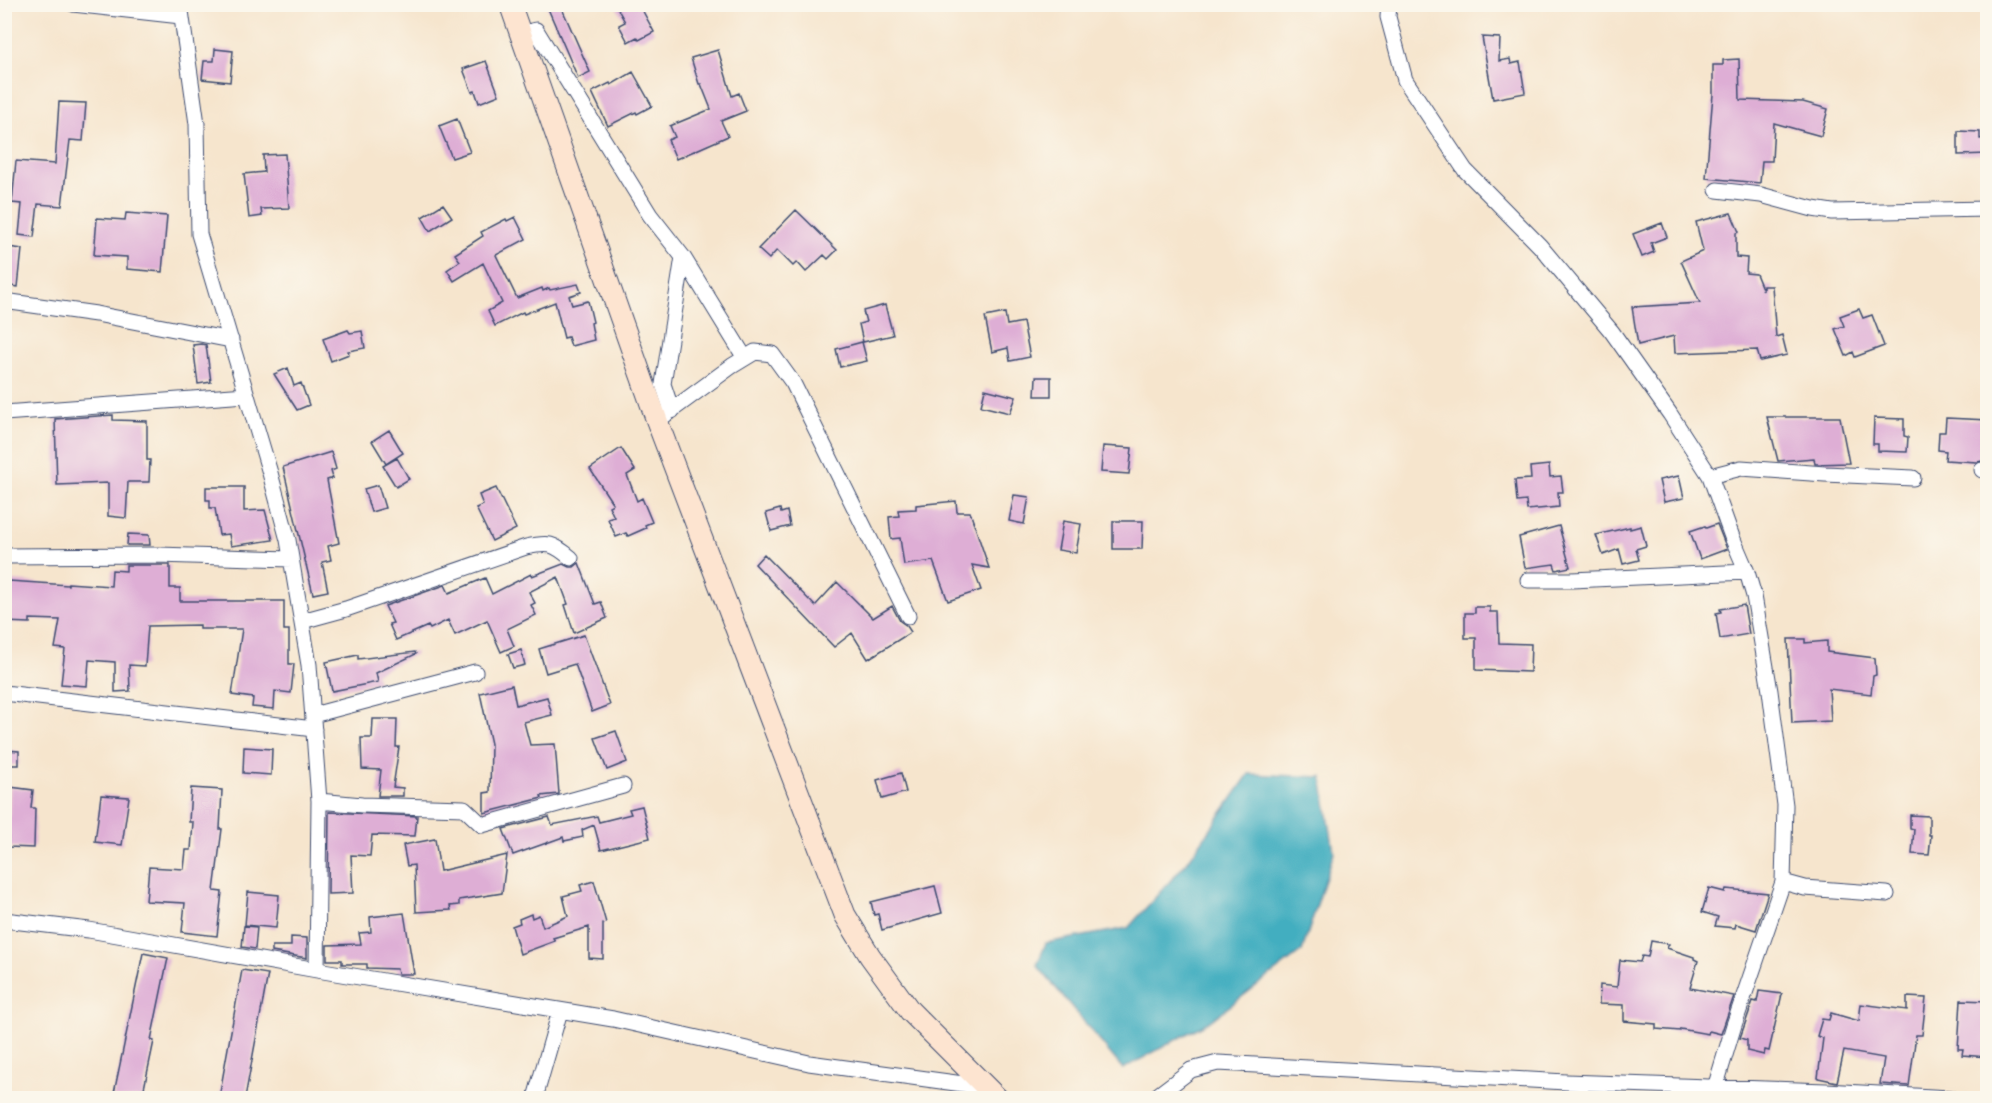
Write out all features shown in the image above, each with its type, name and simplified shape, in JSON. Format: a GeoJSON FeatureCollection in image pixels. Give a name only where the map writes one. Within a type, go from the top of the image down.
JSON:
{"type":"FeatureCollection","features":[{"type":"Feature","properties":{"kind":"street"},"geometry":{"type":"LineString","coordinates":[[73,4],[181,10],[197,124],[199,234],[270,473],[291,559],[309,665],[319,801],[317,970]]}},
{"type":"Feature","properties":{"kind":"street"},"geometry":{"type":"LineString","coordinates":[[510,4],[519,34],[664,416],[845,915],[870,956],[910,1011],[991,1093]]}},
{"type":"Feature","properties":{"kind":"street"},"geometry":{"type":"LineString","coordinates":[[1389,4],[1388,17],[1405,80],[1465,170],[1540,246],[1612,332],[1670,414],[1710,476],[1747,572],[1754,596],[1770,691],[1785,805],[1783,882],[1734,1025],[1714,1093]]}},
{"type":"Feature","properties":{"kind":"street"},"geometry":{"type":"LineString","coordinates":[[519,34],[536,30],[650,215],[683,257],[745,358]]}},
{"type":"Feature","properties":{"kind":"street"},"geometry":{"type":"LineString","coordinates":[[1717,190],[1761,195],[1832,212],[1988,209]]}},
{"type":"Feature","properties":{"kind":"street"},"geometry":{"type":"LineString","coordinates":[[664,416],[663,384],[683,257]]}},
{"type":"Feature","properties":{"kind":"street"},"geometry":{"type":"LineString","coordinates":[[4,301],[96,314],[231,340]]}},
{"type":"Feature","properties":{"kind":"street"},"geometry":{"type":"LineString","coordinates":[[664,416],[755,352],[772,354],[793,383],[908,616]]}},
{"type":"Feature","properties":{"kind":"street"},"geometry":{"type":"LineString","coordinates":[[4,413],[246,395]]}},
{"type":"Feature","properties":{"kind":"street"},"geometry":{"type":"LineString","coordinates":[[1710,476],[1741,468],[1913,478]]}},
{"type":"Feature","properties":{"kind":"street"},"geometry":{"type":"LineString","coordinates":[[302,621],[346,609],[526,547],[544,543],[556,546],[571,558]]}},
{"type":"Feature","properties":{"kind":"street"},"geometry":{"type":"LineString","coordinates":[[4,556],[158,555],[291,559]]}},
{"type":"Feature","properties":{"kind":"street"},"geometry":{"type":"LineString","coordinates":[[1528,579],[1572,580],[1747,572]]}},
{"type":"Feature","properties":{"kind":"street"},"geometry":{"type":"LineString","coordinates":[[4,693],[313,722],[475,672]]}},
{"type":"Feature","properties":{"kind":"street"},"geometry":{"type":"LineString","coordinates":[[319,801],[362,805],[464,808],[482,825],[623,786]]}},
{"type":"Feature","properties":{"kind":"street"},"geometry":{"type":"LineString","coordinates":[[1783,882],[1805,888],[1887,894]]}},
{"type":"Feature","properties":{"kind":"street"},"geometry":{"type":"LineString","coordinates":[[4,920],[89,930],[613,1019],[809,1063],[991,1093]]}},
{"type":"Feature","properties":{"kind":"street"},"geometry":{"type":"LineString","coordinates":[[535,1098],[560,1011]]}},
{"type":"Feature","properties":{"kind":"street"},"geometry":{"type":"LineString","coordinates":[[1154,1098],[1191,1070],[1218,1064],[1566,1082],[1714,1093],[1826,1091],[1950,1098]]}},
{"type":"Feature","properties":{"kind":"water"},"geometry":{"type":"Polygon","coordinates":[[[1249,774],[1322,777],[1334,852],[1302,951],[1210,1021],[1123,1069],[1037,965],[1046,943],[1128,928],[1188,861],[1249,774]]]}},
{"type":"Feature","properties":{"kind":"building"},"geometry":{"type":"Polygon","coordinates":[[[546,4],[560,4],[590,72],[578,78],[546,4]]]}},
{"type":"Feature","properties":{"kind":"building"},"geometry":{"type":"Polygon","coordinates":[[[615,4],[639,4],[654,32],[639,40],[637,37],[628,42],[619,25],[625,22],[615,4]]]}},
{"type":"Feature","properties":{"kind":"building"},"geometry":{"type":"Polygon","coordinates":[[[1482,37],[1500,38],[1499,61],[1510,59],[1511,64],[1520,62],[1525,93],[1493,99],[1482,37]]]}},
{"type":"Feature","properties":{"kind":"building"},"geometry":{"type":"Polygon","coordinates":[[[215,49],[233,51],[230,82],[202,79],[204,61],[214,61],[215,49]]]}},
{"type":"Feature","properties":{"kind":"building"},"geometry":{"type":"Polygon","coordinates":[[[718,50],[732,96],[739,93],[746,111],[721,121],[728,136],[676,159],[668,140],[675,137],[670,126],[711,109],[701,84],[699,84],[691,58],[718,50]]]}},
{"type":"Feature","properties":{"kind":"building"},"geometry":{"type":"Polygon","coordinates":[[[1739,59],[1740,100],[1803,102],[1828,109],[1821,136],[1774,123],[1772,161],[1762,161],[1760,183],[1706,178],[1713,65],[1723,65],[1723,60],[1739,59]]]}},
{"type":"Feature","properties":{"kind":"building"},"geometry":{"type":"Polygon","coordinates":[[[486,61],[499,95],[479,103],[463,69],[486,61]]]}},
{"type":"Feature","properties":{"kind":"building"},"geometry":{"type":"Polygon","coordinates":[[[633,72],[652,106],[608,126],[592,92],[610,83],[611,85],[633,72]]]}},
{"type":"Feature","properties":{"kind":"building"},"geometry":{"type":"Polygon","coordinates":[[[59,102],[86,103],[83,141],[70,140],[62,206],[38,204],[34,237],[19,235],[22,204],[12,203],[16,161],[55,164],[59,102]]]}},
{"type":"Feature","properties":{"kind":"building"},"geometry":{"type":"Polygon","coordinates":[[[457,119],[470,152],[452,158],[439,126],[457,119]]]}},
{"type":"Feature","properties":{"kind":"building"},"geometry":{"type":"Polygon","coordinates":[[[1958,131],[1980,132],[1980,139],[1988,138],[1988,154],[1958,155],[1958,131]]]}},
{"type":"Feature","properties":{"kind":"building"},"geometry":{"type":"Polygon","coordinates":[[[285,154],[289,208],[261,209],[262,216],[249,218],[244,174],[264,172],[263,155],[285,154]]]}},
{"type":"Feature","properties":{"kind":"building"},"geometry":{"type":"Polygon","coordinates":[[[443,204],[452,217],[430,231],[422,217],[443,204]]]}},
{"type":"Feature","properties":{"kind":"building"},"geometry":{"type":"Polygon","coordinates":[[[796,210],[837,250],[828,259],[824,255],[806,272],[797,262],[793,266],[777,250],[769,259],[758,249],[796,210]]]}},
{"type":"Feature","properties":{"kind":"building"},"geometry":{"type":"Polygon","coordinates":[[[126,213],[167,216],[162,272],[127,269],[127,257],[94,255],[97,218],[125,220],[126,213]]]}},
{"type":"Feature","properties":{"kind":"building"},"geometry":{"type":"Polygon","coordinates":[[[1731,213],[1739,232],[1736,233],[1736,257],[1747,258],[1746,273],[1756,274],[1763,291],[1763,286],[1772,286],[1776,337],[1782,335],[1787,355],[1760,361],[1757,350],[1675,353],[1674,336],[1638,345],[1632,307],[1700,303],[1681,261],[1703,251],[1696,222],[1731,213]]]}},
{"type":"Feature","properties":{"kind":"building"},"geometry":{"type":"Polygon","coordinates":[[[515,217],[526,239],[496,255],[517,298],[542,288],[543,291],[578,284],[581,292],[569,296],[572,305],[588,301],[594,340],[571,346],[568,337],[564,338],[555,302],[524,314],[523,312],[495,326],[488,311],[502,303],[483,263],[454,281],[447,270],[460,261],[455,254],[483,236],[481,232],[506,219],[507,221],[515,217]]]}},
{"type":"Feature","properties":{"kind":"building"},"geometry":{"type":"Polygon","coordinates":[[[1662,223],[1667,237],[1651,243],[1654,252],[1642,257],[1633,234],[1662,223]]]}},
{"type":"Feature","properties":{"kind":"building"},"geometry":{"type":"Polygon","coordinates":[[[8,247],[22,249],[18,287],[4,285],[8,247]]]}},
{"type":"Feature","properties":{"kind":"building"},"geometry":{"type":"Polygon","coordinates":[[[885,305],[893,335],[863,342],[859,324],[866,322],[863,311],[885,305]]]}},
{"type":"Feature","properties":{"kind":"building"},"geometry":{"type":"Polygon","coordinates":[[[1859,309],[1863,318],[1872,315],[1884,346],[1855,357],[1853,352],[1846,356],[1835,329],[1844,326],[1840,316],[1859,309]]]}},
{"type":"Feature","properties":{"kind":"building"},"geometry":{"type":"Polygon","coordinates":[[[1005,313],[1007,325],[1023,322],[1030,357],[1010,361],[1008,348],[992,352],[985,317],[1005,313]]]}},
{"type":"Feature","properties":{"kind":"building"},"geometry":{"type":"Polygon","coordinates":[[[348,330],[350,333],[362,331],[365,348],[348,351],[349,354],[331,361],[323,339],[348,330]]]}},
{"type":"Feature","properties":{"kind":"building"},"geometry":{"type":"Polygon","coordinates":[[[862,342],[867,361],[840,367],[836,349],[862,342]]]}},
{"type":"Feature","properties":{"kind":"building"},"geometry":{"type":"Polygon","coordinates":[[[193,345],[206,345],[211,382],[198,384],[193,345]]]}},
{"type":"Feature","properties":{"kind":"building"},"geometry":{"type":"Polygon","coordinates":[[[288,368],[294,386],[301,383],[309,405],[297,410],[274,374],[288,368]]]}},
{"type":"Feature","properties":{"kind":"building"},"geometry":{"type":"Polygon","coordinates":[[[1036,377],[1051,377],[1051,396],[1035,396],[1036,377]]]}},
{"type":"Feature","properties":{"kind":"building"},"geometry":{"type":"Polygon","coordinates":[[[985,389],[1016,397],[1010,413],[981,406],[985,389]]]}},
{"type":"Feature","properties":{"kind":"building"},"geometry":{"type":"Polygon","coordinates":[[[113,415],[113,420],[147,421],[149,482],[128,482],[126,518],[108,516],[108,483],[57,485],[55,419],[113,415]]]}},
{"type":"Feature","properties":{"kind":"building"},"geometry":{"type":"Polygon","coordinates":[[[1767,417],[1840,417],[1849,463],[1815,464],[1814,458],[1778,461],[1767,417]]]}},
{"type":"Feature","properties":{"kind":"building"},"geometry":{"type":"Polygon","coordinates":[[[1874,418],[1904,419],[1904,436],[1908,437],[1907,452],[1878,451],[1878,444],[1873,444],[1874,418]]]}},
{"type":"Feature","properties":{"kind":"building"},"geometry":{"type":"Polygon","coordinates":[[[1946,418],[1988,420],[1988,460],[1977,462],[1945,460],[1946,451],[1938,450],[1939,432],[1945,432],[1946,418]]]}},
{"type":"Feature","properties":{"kind":"building"},"geometry":{"type":"Polygon","coordinates":[[[389,430],[403,453],[386,464],[372,441],[389,430]]]}},
{"type":"Feature","properties":{"kind":"building"},"geometry":{"type":"Polygon","coordinates":[[[1103,446],[1132,448],[1129,474],[1101,472],[1103,446]]]}},
{"type":"Feature","properties":{"kind":"building"},"geometry":{"type":"Polygon","coordinates":[[[621,448],[635,470],[627,475],[637,501],[642,498],[652,522],[645,525],[646,528],[628,536],[626,533],[616,537],[608,519],[614,517],[609,506],[613,504],[590,469],[621,448]]]}},
{"type":"Feature","properties":{"kind":"building"},"geometry":{"type":"Polygon","coordinates":[[[331,452],[336,469],[331,471],[333,478],[327,480],[339,543],[328,546],[331,560],[322,562],[328,591],[313,594],[283,467],[331,452]]]}},
{"type":"Feature","properties":{"kind":"building"},"geometry":{"type":"Polygon","coordinates":[[[397,458],[409,479],[396,487],[383,466],[397,458]]]}},
{"type":"Feature","properties":{"kind":"building"},"geometry":{"type":"Polygon","coordinates":[[[1549,465],[1550,477],[1561,476],[1563,492],[1558,492],[1559,507],[1527,510],[1526,501],[1517,502],[1515,480],[1531,479],[1530,467],[1549,465]]]}},
{"type":"Feature","properties":{"kind":"building"},"geometry":{"type":"Polygon","coordinates":[[[1679,476],[1684,498],[1664,502],[1659,480],[1679,476]]]}},
{"type":"Feature","properties":{"kind":"building"},"geometry":{"type":"Polygon","coordinates":[[[378,485],[385,508],[371,512],[364,489],[378,485]]]}},
{"type":"Feature","properties":{"kind":"building"},"geometry":{"type":"Polygon","coordinates":[[[206,487],[244,487],[244,511],[265,510],[273,540],[231,546],[229,534],[219,535],[215,508],[210,508],[210,500],[206,500],[206,487]]]}},
{"type":"Feature","properties":{"kind":"building"},"geometry":{"type":"Polygon","coordinates":[[[496,488],[516,529],[492,541],[476,508],[483,505],[479,495],[496,488]]]}},
{"type":"Feature","properties":{"kind":"building"},"geometry":{"type":"Polygon","coordinates":[[[1014,495],[1029,497],[1024,524],[1009,521],[1014,495]]]}},
{"type":"Feature","properties":{"kind":"building"},"geometry":{"type":"Polygon","coordinates":[[[956,501],[957,512],[970,512],[989,568],[972,565],[981,590],[948,601],[933,561],[904,565],[900,538],[891,539],[889,517],[899,516],[898,510],[916,509],[916,505],[956,501]]]}},
{"type":"Feature","properties":{"kind":"building"},"geometry":{"type":"Polygon","coordinates":[[[780,509],[781,513],[787,511],[790,526],[771,531],[766,513],[780,509]]]}},
{"type":"Feature","properties":{"kind":"building"},"geometry":{"type":"Polygon","coordinates":[[[1063,521],[1081,524],[1076,553],[1058,550],[1063,521]]]}},
{"type":"Feature","properties":{"kind":"building"},"geometry":{"type":"Polygon","coordinates":[[[1113,521],[1143,521],[1142,549],[1113,549],[1113,521]]]}},
{"type":"Feature","properties":{"kind":"building"},"geometry":{"type":"Polygon","coordinates":[[[1717,524],[1727,549],[1700,559],[1690,531],[1717,524]]]}},
{"type":"Feature","properties":{"kind":"building"},"geometry":{"type":"Polygon","coordinates":[[[1559,526],[1570,567],[1556,570],[1554,564],[1525,568],[1519,537],[1559,526]]]}},
{"type":"Feature","properties":{"kind":"building"},"geometry":{"type":"Polygon","coordinates":[[[1641,526],[1646,546],[1636,549],[1639,560],[1623,564],[1619,549],[1603,555],[1596,535],[1641,526]]]}},
{"type":"Feature","properties":{"kind":"building"},"geometry":{"type":"Polygon","coordinates":[[[128,534],[149,535],[150,545],[127,545],[128,534]]]}},
{"type":"Feature","properties":{"kind":"building"},"geometry":{"type":"Polygon","coordinates":[[[764,554],[815,606],[837,582],[873,618],[892,606],[900,621],[911,632],[868,659],[852,633],[834,647],[755,564],[764,554]]]}},
{"type":"Feature","properties":{"kind":"building"},"geometry":{"type":"Polygon","coordinates":[[[579,563],[595,604],[601,602],[607,618],[574,633],[565,605],[568,604],[558,577],[529,592],[535,603],[531,605],[536,615],[507,629],[514,646],[501,652],[487,620],[455,635],[448,620],[430,629],[428,626],[396,640],[389,624],[393,623],[385,606],[445,585],[449,593],[485,578],[492,594],[531,574],[532,576],[563,564],[574,567],[579,563]]]}},
{"type":"Feature","properties":{"kind":"building"},"geometry":{"type":"Polygon","coordinates":[[[126,565],[170,565],[170,588],[180,588],[180,601],[284,601],[284,630],[289,630],[289,664],[294,664],[291,693],[275,691],[274,709],[252,707],[253,698],[232,695],[242,629],[200,629],[200,625],[148,626],[145,666],[129,665],[130,691],[115,692],[115,662],[89,660],[87,686],[61,684],[65,649],[55,648],[60,620],[30,619],[30,623],[4,622],[4,586],[8,586],[9,581],[111,586],[112,570],[126,571],[126,565]]]}},
{"type":"Feature","properties":{"kind":"building"},"geometry":{"type":"Polygon","coordinates":[[[1744,605],[1749,634],[1720,639],[1716,613],[1721,612],[1720,609],[1744,605]]]}},
{"type":"Feature","properties":{"kind":"building"},"geometry":{"type":"Polygon","coordinates":[[[1475,607],[1490,607],[1490,612],[1498,612],[1499,643],[1531,644],[1530,672],[1476,670],[1476,638],[1465,638],[1465,613],[1475,613],[1475,607]]]}},
{"type":"Feature","properties":{"kind":"building"},"geometry":{"type":"Polygon","coordinates":[[[584,635],[610,705],[592,712],[575,664],[546,673],[539,649],[584,635]]]}},
{"type":"Feature","properties":{"kind":"building"},"geometry":{"type":"Polygon","coordinates":[[[1788,639],[1805,639],[1805,643],[1827,641],[1827,652],[1875,658],[1876,675],[1873,676],[1871,694],[1829,689],[1831,721],[1792,723],[1788,639]]]}},
{"type":"Feature","properties":{"kind":"building"},"geometry":{"type":"Polygon","coordinates":[[[521,650],[525,665],[513,668],[508,654],[521,650]]]}},
{"type":"Feature","properties":{"kind":"building"},"geometry":{"type":"Polygon","coordinates":[[[415,652],[416,654],[376,673],[378,682],[332,691],[326,662],[358,655],[358,659],[415,652]]]}},
{"type":"Feature","properties":{"kind":"building"},"geometry":{"type":"Polygon","coordinates":[[[512,685],[516,705],[547,697],[552,715],[524,722],[530,745],[555,744],[559,794],[541,796],[542,798],[484,813],[484,793],[490,792],[491,744],[480,693],[512,685]]]}},
{"type":"Feature","properties":{"kind":"building"},"geometry":{"type":"Polygon","coordinates":[[[373,719],[397,719],[396,747],[399,747],[393,787],[403,788],[403,796],[378,796],[381,770],[362,769],[361,738],[372,738],[373,719]]]}},
{"type":"Feature","properties":{"kind":"building"},"geometry":{"type":"Polygon","coordinates":[[[616,731],[627,762],[607,770],[595,738],[616,731]]]}},
{"type":"Feature","properties":{"kind":"building"},"geometry":{"type":"Polygon","coordinates":[[[244,747],[272,749],[271,775],[243,773],[244,747]]]}},
{"type":"Feature","properties":{"kind":"building"},"geometry":{"type":"Polygon","coordinates":[[[6,750],[19,751],[19,765],[5,765],[6,750]]]}},
{"type":"Feature","properties":{"kind":"building"},"geometry":{"type":"Polygon","coordinates":[[[901,773],[906,792],[882,799],[877,780],[901,773]]]}},
{"type":"Feature","properties":{"kind":"building"},"geometry":{"type":"Polygon","coordinates":[[[10,787],[33,790],[31,808],[35,808],[34,848],[8,847],[10,787]]]}},
{"type":"Feature","properties":{"kind":"building"},"geometry":{"type":"Polygon","coordinates":[[[191,788],[222,790],[220,829],[222,829],[214,891],[222,892],[217,936],[182,932],[185,903],[146,901],[149,867],[184,869],[186,850],[191,850],[193,822],[189,822],[191,788]]]}},
{"type":"Feature","properties":{"kind":"building"},"geometry":{"type":"Polygon","coordinates":[[[101,795],[129,797],[122,845],[95,842],[101,795]]]}},
{"type":"Feature","properties":{"kind":"building"},"geometry":{"type":"Polygon","coordinates":[[[642,806],[650,838],[601,850],[594,825],[582,830],[583,837],[564,841],[563,837],[513,855],[503,829],[549,817],[552,825],[597,816],[599,822],[631,814],[629,809],[642,806]]]}},
{"type":"Feature","properties":{"kind":"building"},"geometry":{"type":"Polygon","coordinates":[[[329,812],[417,816],[415,836],[372,835],[370,856],[351,855],[353,893],[328,894],[329,812]]]}},
{"type":"Feature","properties":{"kind":"building"},"geometry":{"type":"Polygon","coordinates":[[[1910,815],[1929,816],[1929,835],[1931,835],[1929,855],[1912,854],[1914,829],[1910,828],[1910,815]]]}},
{"type":"Feature","properties":{"kind":"building"},"geometry":{"type":"Polygon","coordinates":[[[435,839],[440,871],[507,855],[502,893],[459,900],[459,905],[450,906],[451,910],[416,912],[414,865],[407,866],[403,845],[435,839]]]}},
{"type":"Feature","properties":{"kind":"building"},"geometry":{"type":"Polygon","coordinates":[[[594,881],[606,923],[603,924],[603,959],[589,958],[589,927],[553,938],[555,941],[520,954],[512,926],[520,923],[519,919],[531,914],[532,918],[539,915],[543,927],[568,916],[563,896],[582,891],[580,885],[594,881]]]}},
{"type":"Feature","properties":{"kind":"building"},"geometry":{"type":"Polygon","coordinates":[[[935,886],[942,913],[882,930],[878,914],[874,915],[871,902],[935,886]]]}},
{"type":"Feature","properties":{"kind":"building"},"geometry":{"type":"Polygon","coordinates":[[[1709,888],[1725,892],[1726,889],[1768,893],[1756,930],[1736,924],[1735,928],[1715,926],[1718,917],[1702,912],[1709,888]]]}},
{"type":"Feature","properties":{"kind":"building"},"geometry":{"type":"Polygon","coordinates":[[[248,892],[279,895],[276,928],[245,925],[248,892]]]}},
{"type":"Feature","properties":{"kind":"building"},"geometry":{"type":"Polygon","coordinates":[[[404,913],[414,974],[398,974],[397,969],[367,968],[367,964],[342,964],[342,960],[327,960],[327,945],[361,944],[359,933],[371,932],[370,917],[404,913]]]}},
{"type":"Feature","properties":{"kind":"building"},"geometry":{"type":"Polygon","coordinates":[[[244,926],[257,927],[255,949],[242,947],[244,926]]]}},
{"type":"Feature","properties":{"kind":"building"},"geometry":{"type":"Polygon","coordinates":[[[291,937],[307,938],[307,958],[272,952],[272,946],[291,946],[291,937]]]}},
{"type":"Feature","properties":{"kind":"building"},"geometry":{"type":"Polygon","coordinates":[[[1651,941],[1669,944],[1667,948],[1694,957],[1698,961],[1690,988],[1734,996],[1721,1034],[1709,1031],[1708,1034],[1680,1029],[1680,1031],[1656,1029],[1656,1024],[1624,1021],[1624,1005],[1599,1004],[1600,985],[1617,987],[1620,960],[1640,962],[1642,956],[1648,957],[1651,941]]]}},
{"type":"Feature","properties":{"kind":"building"},"geometry":{"type":"Polygon","coordinates":[[[143,953],[168,958],[151,1040],[154,1041],[142,1098],[113,1098],[143,953]]]}},
{"type":"Feature","properties":{"kind":"building"},"geometry":{"type":"Polygon","coordinates":[[[242,970],[268,974],[245,1098],[219,1098],[242,970]]]}},
{"type":"Feature","properties":{"kind":"building"},"geometry":{"type":"Polygon","coordinates":[[[1759,991],[1782,994],[1769,1051],[1765,1050],[1764,1055],[1747,1051],[1747,1040],[1740,1038],[1753,1001],[1757,1002],[1759,991]]]}},
{"type":"Feature","properties":{"kind":"building"},"geometry":{"type":"Polygon","coordinates":[[[1907,997],[1926,998],[1922,1035],[1916,1035],[1909,1086],[1880,1084],[1884,1058],[1844,1051],[1837,1082],[1818,1078],[1823,1038],[1817,1036],[1822,1019],[1829,1020],[1831,1013],[1859,1021],[1861,1004],[1907,1010],[1907,997]]]}},
{"type":"Feature","properties":{"kind":"building"},"geometry":{"type":"Polygon","coordinates":[[[1961,1000],[1988,1001],[1988,1057],[1962,1055],[1963,1049],[1958,1049],[1961,1000]]]}}]}
